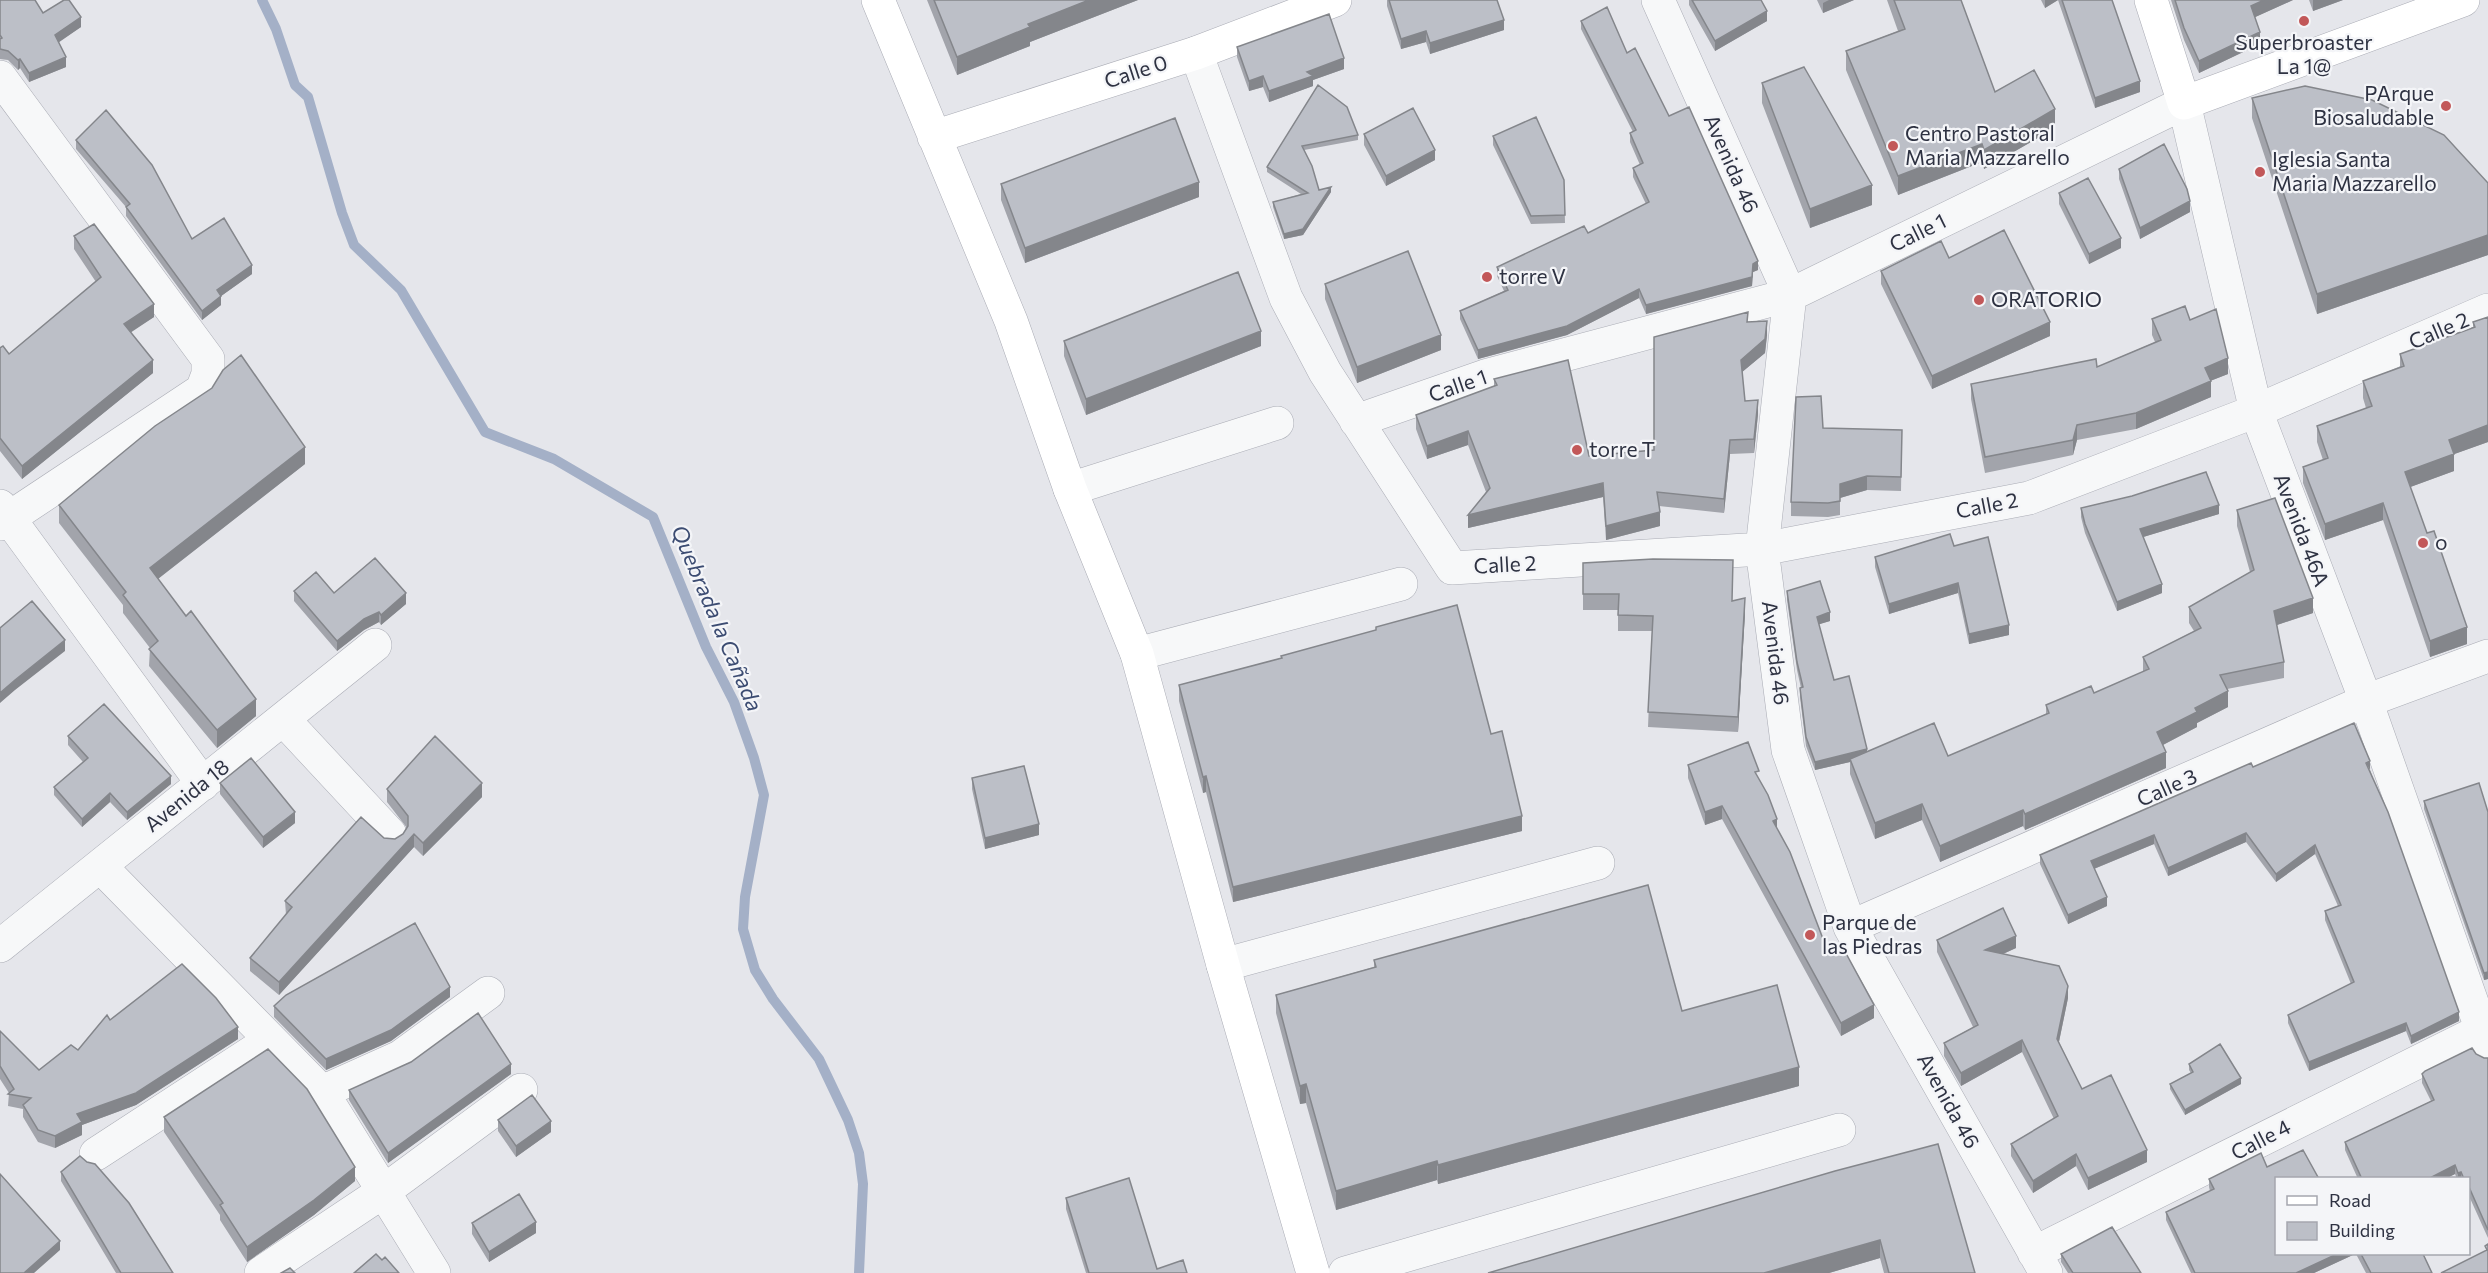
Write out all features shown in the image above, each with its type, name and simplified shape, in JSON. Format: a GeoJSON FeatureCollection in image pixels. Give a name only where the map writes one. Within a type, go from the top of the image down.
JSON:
{"type":"FeatureCollection","features":[{"type":"Feature","properties":{"kind":"street"},"geometry":{"type":"LineString","coordinates":[[878,0],[1011,321],[1070,489],[1137,654],[1223,965],[1313,1273]]}},
{"type":"Feature","properties":{"kind":"street","name":"Calle 0"},"geometry":{"type":"LineString","coordinates":[[934,137],[1196,52],[1335,0]]}},
{"type":"Feature","properties":{"kind":"street","name":"Avenida 46"},"geometry":{"type":"LineString","coordinates":[[1658,0],[1790,295],[1761,549],[1788,750],[1850,927],[2040,1263]]}},
{"type":"Feature","properties":{"kind":"street","name":"Avenida 46A"},"geometry":{"type":"LineString","coordinates":[[2151,0],[2184,103],[2256,411],[2366,701],[2486,1035]]}},
{"type":"Feature","properties":{"kind":"street","name":"Calle 1"},"geometry":{"type":"LineString","coordinates":[[1356,422],[1485,376],[1790,295],[2184,103],[2463,0]]}},
{"type":"Feature","properties":{"kind":"street"},"geometry":{"type":"LineString","coordinates":[[1196,52],[1257,226],[1286,298],[1325,372],[1356,422]]}},
{"type":"Feature","properties":{"kind":"street"},"geometry":{"type":"LineString","coordinates":[[4,93],[208,359],[208,374],[202,390],[3,516],[203,784]]}},
{"type":"Feature","properties":{"kind":"street","name":"Calle 2"},"geometry":{"type":"LineString","coordinates":[[1356,422],[1452,568],[1761,549],[2029,498],[2256,411],[2488,310]]}},
{"type":"Feature","properties":{"kind":"street"},"geometry":{"type":"LineString","coordinates":[[1070,489],[1277,423]]}},
{"type":"Feature","properties":{"kind":"street"},"geometry":{"type":"LineString","coordinates":[[1137,654],[1401,584]]}},
{"type":"Feature","properties":{"kind":"street","name":"Avenida 18"},"geometry":{"type":"LineString","coordinates":[[3,939],[100,866],[375,645]]}},
{"type":"Feature","properties":{"kind":"street","name":"Calle 3"},"geometry":{"type":"LineString","coordinates":[[1850,927],[2366,701],[2488,656]]}},
{"type":"Feature","properties":{"kind":"street"},"geometry":{"type":"LineString","coordinates":[[283,719],[390,834]]}},
{"type":"Feature","properties":{"kind":"street"},"geometry":{"type":"LineString","coordinates":[[1223,965],[1598,863]]}},
{"type":"Feature","properties":{"kind":"street"},"geometry":{"type":"LineString","coordinates":[[100,866],[322,1092],[434,1273]]}},
{"type":"Feature","properties":{"kind":"street"},"geometry":{"type":"LineString","coordinates":[[322,1092],[400,1057],[488,993]]}},
{"type":"Feature","properties":{"kind":"street","name":"Calle 4"},"geometry":{"type":"LineString","coordinates":[[2040,1263],[2486,1035]]}},
{"type":"Feature","properties":{"kind":"street"},"geometry":{"type":"LineString","coordinates":[[96,1154],[271,1040]]}},
{"type":"Feature","properties":{"kind":"street"},"geometry":{"type":"LineString","coordinates":[[261,1273],[384,1191],[521,1090]]}},
{"type":"Feature","properties":{"kind":"street"},"geometry":{"type":"LineString","coordinates":[[1345,1273],[1839,1130]]}},
{"type":"Feature","properties":{"kind":"building"},"geometry":{"type":"Polygon","coordinates":[[[0,0],[35,0],[43,13],[64,0],[69,0],[81,17],[55,35],[66,57],[29,73],[20,59],[0,49],[2,38],[0,35],[0,0]]]}},
{"type":"Feature","properties":{"kind":"building"},"geometry":{"type":"Polygon","coordinates":[[[934,0],[1089,0],[1028,24],[1030,27],[957,57],[934,0]]]}},
{"type":"Feature","properties":{"kind":"building"},"geometry":{"type":"Polygon","coordinates":[[[1389,0],[1497,0],[1504,20],[1430,43],[1426,31],[1401,39],[1389,0]]]}},
{"type":"Feature","properties":{"kind":"building"},"geometry":{"type":"Polygon","coordinates":[[[1692,0],[1761,0],[1767,11],[1715,41],[1692,0]]]}},
{"type":"Feature","properties":{"kind":"building"},"geometry":{"type":"Polygon","coordinates":[[[1894,0],[1961,0],[1995,92],[2034,70],[2055,109],[1984,150],[1982,144],[1898,176],[1846,51],[1905,29],[1894,0]]]}},
{"type":"Feature","properties":{"kind":"building"},"geometry":{"type":"Polygon","coordinates":[[[2062,0],[2112,0],[2140,81],[2095,98],[2062,0]]]}},
{"type":"Feature","properties":{"kind":"building"},"geometry":{"type":"Polygon","coordinates":[[[2175,0],[2264,0],[2251,6],[2260,32],[2199,61],[2184,28],[2175,0]]]}},
{"type":"Feature","properties":{"kind":"building"},"geometry":{"type":"Polygon","coordinates":[[[1607,7],[1627,53],[1635,48],[1669,116],[1689,107],[1758,261],[1753,264],[1752,277],[1646,305],[1639,289],[1567,326],[1478,350],[1460,311],[1508,290],[1497,267],[1584,226],[1588,233],[1649,202],[1633,168],[1643,163],[1630,133],[1636,130],[1581,21],[1607,7]]]}},
{"type":"Feature","properties":{"kind":"building"},"geometry":{"type":"Polygon","coordinates":[[[1329,14],[1344,58],[1307,72],[1313,76],[1269,91],[1263,76],[1249,81],[1237,47],[1329,14]]]}},
{"type":"Feature","properties":{"kind":"building"},"geometry":{"type":"Polygon","coordinates":[[[1804,67],[1872,185],[1810,209],[1762,83],[1804,67]]]}},
{"type":"Feature","properties":{"kind":"building"},"geometry":{"type":"Polygon","coordinates":[[[1318,85],[1347,107],[1358,135],[1302,146],[1312,166],[1319,190],[1331,187],[1303,229],[1284,234],[1273,202],[1308,193],[1267,167],[1318,85]]]}},
{"type":"Feature","properties":{"kind":"building"},"geometry":{"type":"Polygon","coordinates":[[[2305,86],[2372,100],[2444,135],[2488,183],[2488,235],[2317,294],[2252,98],[2305,86]]]}},
{"type":"Feature","properties":{"kind":"building"},"geometry":{"type":"Polygon","coordinates":[[[1413,108],[1435,150],[1386,176],[1364,134],[1413,108]]]}},
{"type":"Feature","properties":{"kind":"building"},"geometry":{"type":"Polygon","coordinates":[[[106,110],[152,165],[192,239],[224,218],[252,265],[217,290],[221,296],[202,311],[126,207],[130,204],[76,140],[106,110]]]}},
{"type":"Feature","properties":{"kind":"building"},"geometry":{"type":"Polygon","coordinates":[[[1536,117],[1564,180],[1565,215],[1531,216],[1493,136],[1536,117]]]}},
{"type":"Feature","properties":{"kind":"building"},"geometry":{"type":"Polygon","coordinates":[[[1175,118],[1199,182],[1025,248],[1001,184],[1175,118]]]}},
{"type":"Feature","properties":{"kind":"building"},"geometry":{"type":"Polygon","coordinates":[[[2164,144],[2187,189],[2190,201],[2140,228],[2119,169],[2164,144]]]}},
{"type":"Feature","properties":{"kind":"building"},"geometry":{"type":"Polygon","coordinates":[[[2088,178],[2121,238],[2089,254],[2059,193],[2088,178]]]}},
{"type":"Feature","properties":{"kind":"building"},"geometry":{"type":"Polygon","coordinates":[[[94,224],[154,304],[124,324],[153,360],[22,466],[0,438],[0,348],[3,346],[9,354],[101,277],[74,236],[94,224]]]}},
{"type":"Feature","properties":{"kind":"building"},"geometry":{"type":"Polygon","coordinates":[[[2004,230],[2050,322],[1932,376],[1881,271],[1941,241],[1949,258],[2004,230]]]}},
{"type":"Feature","properties":{"kind":"building"},"geometry":{"type":"Polygon","coordinates":[[[1408,251],[1441,335],[1357,367],[1325,284],[1408,251]]]}},
{"type":"Feature","properties":{"kind":"building"},"geometry":{"type":"Polygon","coordinates":[[[1238,272],[1261,331],[1086,399],[1064,341],[1238,272]]]}},
{"type":"Feature","properties":{"kind":"building"},"geometry":{"type":"Polygon","coordinates":[[[2185,306],[2190,320],[2216,309],[2228,358],[2205,368],[2211,381],[2136,413],[2077,425],[2073,440],[1985,457],[1971,384],[2096,359],[2097,367],[2161,340],[2152,319],[2185,306]]]}},
{"type":"Feature","properties":{"kind":"building"},"geometry":{"type":"Polygon","coordinates":[[[1748,312],[1747,322],[1767,321],[1765,339],[1741,360],[1745,401],[1758,400],[1754,439],[1730,440],[1724,499],[1657,492],[1660,512],[1606,526],[1603,483],[1468,515],[1490,488],[1468,431],[1427,446],[1416,415],[1497,385],[1494,379],[1568,360],[1589,456],[1654,450],[1654,337],[1748,312]]]}},
{"type":"Feature","properties":{"kind":"building"},"geometry":{"type":"Polygon","coordinates":[[[2488,317],[2488,425],[2449,440],[2454,454],[2405,472],[2427,533],[2434,531],[2467,627],[2430,641],[2383,503],[2325,524],[2303,467],[2328,458],[2317,426],[2372,406],[2363,381],[2404,366],[2400,354],[2475,327],[2473,322],[2488,317]]]}},
{"type":"Feature","properties":{"kind":"building"},"geometry":{"type":"Polygon","coordinates":[[[241,355],[305,447],[150,568],[186,616],[191,611],[256,699],[217,730],[149,649],[158,641],[123,595],[126,592],[59,505],[155,426],[212,388],[223,370],[241,355]]]}},
{"type":"Feature","properties":{"kind":"building"},"geometry":{"type":"Polygon","coordinates":[[[1821,396],[1823,428],[1902,430],[1901,477],[1867,476],[1840,484],[1840,501],[1791,502],[1796,397],[1821,396]]]}},
{"type":"Feature","properties":{"kind":"building"},"geometry":{"type":"Polygon","coordinates":[[[2206,472],[2219,505],[2140,529],[2162,584],[2117,602],[2085,524],[2081,508],[2132,496],[2206,472]]]}},
{"type":"Feature","properties":{"kind":"building"},"geometry":{"type":"Polygon","coordinates":[[[2275,498],[2313,598],[2274,611],[2284,662],[2220,675],[2228,691],[2195,708],[2197,712],[2157,732],[2166,752],[2025,814],[2023,810],[1940,846],[1922,804],[1875,823],[1850,759],[1934,723],[1948,756],[2049,713],[2046,705],[2091,686],[2094,693],[2149,669],[2143,657],[2201,628],[2189,607],[2254,570],[2237,510],[2275,498]]]}},
{"type":"Feature","properties":{"kind":"building"},"geometry":{"type":"Polygon","coordinates":[[[1950,534],[1954,546],[1988,537],[2009,625],[1969,634],[1958,583],[1889,604],[1875,557],[1950,534]]]}},
{"type":"Feature","properties":{"kind":"building"},"geometry":{"type":"Polygon","coordinates":[[[375,558],[406,593],[381,615],[379,612],[364,619],[337,641],[294,591],[316,572],[334,593],[375,558]]]}},
{"type":"Feature","properties":{"kind":"building"},"geometry":{"type":"Polygon","coordinates":[[[1653,559],[1733,560],[1732,601],[1745,598],[1738,717],[1648,712],[1653,616],[1618,615],[1619,594],[1583,594],[1583,563],[1653,559]]]}},
{"type":"Feature","properties":{"kind":"building"},"geometry":{"type":"Polygon","coordinates":[[[1820,581],[1830,612],[1817,617],[1834,680],[1849,676],[1867,749],[1815,762],[1806,737],[1800,688],[1803,687],[1797,662],[1787,591],[1820,581]]]}},
{"type":"Feature","properties":{"kind":"building"},"geometry":{"type":"Polygon","coordinates":[[[32,601],[65,640],[0,693],[0,628],[32,601]]]}},
{"type":"Feature","properties":{"kind":"building"},"geometry":{"type":"Polygon","coordinates":[[[1457,605],[1491,734],[1502,731],[1522,816],[1233,887],[1206,776],[1203,777],[1179,685],[1282,658],[1281,656],[1376,630],[1376,627],[1457,605]]]}},
{"type":"Feature","properties":{"kind":"building"},"geometry":{"type":"Polygon","coordinates":[[[104,704],[171,776],[127,812],[110,793],[82,819],[54,787],[88,758],[68,736],[104,704]]]}},
{"type":"Feature","properties":{"kind":"building"},"geometry":{"type":"Polygon","coordinates":[[[2354,723],[2370,761],[2366,763],[2388,812],[2459,1012],[2411,1036],[2406,1023],[2309,1062],[2288,1015],[2354,982],[2325,911],[2341,905],[2315,845],[2276,874],[2246,833],[2168,868],[2154,835],[2091,861],[2107,897],[2068,915],[2040,855],[2251,763],[2253,767],[2354,723]]]}},
{"type":"Feature","properties":{"kind":"building"},"geometry":{"type":"Polygon","coordinates":[[[435,736],[482,783],[423,843],[414,834],[279,982],[250,958],[292,907],[285,901],[361,817],[384,838],[395,839],[403,834],[408,826],[408,816],[387,789],[435,736]]]}},
{"type":"Feature","properties":{"kind":"building"},"geometry":{"type":"Polygon","coordinates":[[[1748,742],[1759,771],[1755,772],[1768,795],[1777,819],[1773,821],[1790,852],[1828,952],[1843,948],[1874,1005],[1841,1023],[1722,806],[1705,812],[1688,765],[1748,742]]]}},
{"type":"Feature","properties":{"kind":"building"},"geometry":{"type":"Polygon","coordinates":[[[251,758],[295,812],[263,837],[220,783],[251,758]]]}},
{"type":"Feature","properties":{"kind":"building"},"geometry":{"type":"Polygon","coordinates":[[[1024,766],[1039,824],[985,838],[972,778],[1024,766]]]}},
{"type":"Feature","properties":{"kind":"building"},"geometry":{"type":"Polygon","coordinates":[[[2479,783],[2488,812],[2488,972],[2484,973],[2424,801],[2479,783]]]}},
{"type":"Feature","properties":{"kind":"building"},"geometry":{"type":"Polygon","coordinates":[[[1648,885],[1682,1011],[1777,985],[1799,1067],[1438,1165],[1437,1161],[1336,1191],[1306,1084],[1300,1086],[1276,995],[1376,967],[1374,960],[1648,885]]]}},
{"type":"Feature","properties":{"kind":"building"},"geometry":{"type":"Polygon","coordinates":[[[2003,908],[2016,936],[1985,950],[2059,966],[2068,986],[2057,1039],[2082,1089],[2111,1075],[2147,1150],[2088,1178],[2076,1154],[2033,1181],[2011,1144],[2058,1116],[2022,1040],[1961,1073],[1944,1043],[1978,1025],[1937,940],[2003,908]]]}},
{"type":"Feature","properties":{"kind":"building"},"geometry":{"type":"Polygon","coordinates":[[[415,923],[450,987],[391,1030],[326,1059],[274,1006],[286,995],[415,923]]]}},
{"type":"Feature","properties":{"kind":"building"},"geometry":{"type":"Polygon","coordinates":[[[182,964],[216,998],[238,1027],[136,1093],[77,1114],[82,1122],[55,1136],[38,1130],[23,1105],[31,1098],[8,1094],[14,1089],[0,1066],[0,1031],[39,1070],[71,1045],[78,1050],[107,1015],[110,1020],[182,964]]]}},
{"type":"Feature","properties":{"kind":"building"},"geometry":{"type":"Polygon","coordinates":[[[478,1013],[511,1064],[388,1153],[349,1090],[411,1062],[478,1013]]]}},
{"type":"Feature","properties":{"kind":"building"},"geometry":{"type":"Polygon","coordinates":[[[2220,1044],[2241,1078],[2185,1110],[2170,1084],[2193,1072],[2189,1064],[2220,1044]]]}},
{"type":"Feature","properties":{"kind":"building"},"geometry":{"type":"Polygon","coordinates":[[[2472,1048],[2476,1054],[2488,1058],[2488,1230],[2470,1189],[2470,1177],[2463,1177],[2461,1172],[2458,1173],[2455,1165],[2432,1177],[2361,1177],[2345,1142],[2434,1100],[2422,1074],[2472,1048]]]}},
{"type":"Feature","properties":{"kind":"building"},"geometry":{"type":"Polygon","coordinates":[[[268,1049],[307,1089],[355,1167],[314,1200],[247,1247],[220,1205],[223,1203],[164,1117],[268,1049]]]}},
{"type":"Feature","properties":{"kind":"building"},"geometry":{"type":"Polygon","coordinates":[[[532,1095],[551,1121],[516,1146],[498,1120],[532,1095]]]}},
{"type":"Feature","properties":{"kind":"building"},"geometry":{"type":"Polygon","coordinates":[[[1938,1144],[1975,1273],[1889,1273],[1880,1240],[1764,1273],[1488,1273],[1835,1171],[1938,1144]]]}},
{"type":"Feature","properties":{"kind":"building"},"geometry":{"type":"Polygon","coordinates":[[[2303,1150],[2318,1177],[2275,1177],[2275,1255],[2335,1255],[2296,1273],[2195,1273],[2166,1212],[2214,1189],[2209,1179],[2261,1153],[2267,1167],[2303,1150]]]}},
{"type":"Feature","properties":{"kind":"building"},"geometry":{"type":"Polygon","coordinates":[[[80,1156],[87,1162],[95,1164],[129,1203],[173,1273],[121,1273],[61,1172],[80,1156]]]}},
{"type":"Feature","properties":{"kind":"building"},"geometry":{"type":"Polygon","coordinates":[[[0,1174],[60,1241],[24,1273],[0,1273],[0,1174]]]}},
{"type":"Feature","properties":{"kind":"building"},"geometry":{"type":"Polygon","coordinates":[[[1129,1178],[1157,1269],[1183,1260],[1187,1273],[1089,1273],[1066,1198],[1129,1178]]]}},
{"type":"Feature","properties":{"kind":"building"},"geometry":{"type":"Polygon","coordinates":[[[519,1194],[536,1222],[489,1252],[472,1223],[519,1194]]]}},
{"type":"Feature","properties":{"kind":"building"},"geometry":{"type":"Polygon","coordinates":[[[2112,1227],[2141,1273],[2073,1273],[2061,1254],[2112,1227]]]}},
{"type":"Feature","properties":{"kind":"building"},"geometry":{"type":"Polygon","coordinates":[[[2488,1244],[2488,1273],[2441,1273],[2487,1250],[2485,1246],[2488,1244]]]}},
{"type":"Feature","properties":{"kind":"building"},"geometry":{"type":"Polygon","coordinates":[[[376,1254],[382,1260],[385,1257],[399,1273],[354,1273],[376,1254]]]}},
{"type":"Feature","properties":{"kind":"building"},"geometry":{"type":"Polygon","coordinates":[[[2362,1255],[2423,1255],[2432,1273],[2371,1273],[2362,1255]]]}},
{"type":"Feature","properties":{"kind":"building"},"geometry":{"type":"Polygon","coordinates":[[[290,1268],[295,1273],[281,1273],[290,1268]]]}},
{"type":"Feature","properties":{"kind":"waterway","name":"Quebrada la Cañada"},"geometry":{"type":"LineString","coordinates":[[262,0],[276,29],[295,85],[308,97],[342,213],[354,245],[401,290],[485,432],[554,459],[653,517],[706,647],[734,702],[754,758],[764,795],[745,897],[743,929],[755,970],[773,999],[819,1059],[848,1120],[859,1153],[863,1184],[859,1273]]}},
{"type":"Feature","properties":{"kind":"place","name":"Superbroaster La 1@"},"geometry":{"type":"Point","coordinates":[2304,21]}},
{"type":"Feature","properties":{"kind":"place","name":"PArque Biosaludable"},"geometry":{"type":"Point","coordinates":[2446,106]}},
{"type":"Feature","properties":{"kind":"place","name":"Centro Pastoral Maria Mazzarello"},"geometry":{"type":"Point","coordinates":[1893,146]}},
{"type":"Feature","properties":{"kind":"place","name":"Iglesia Santa Maria Mazzarello"},"geometry":{"type":"Point","coordinates":[2260,172]}},
{"type":"Feature","properties":{"kind":"place","name":"torre V"},"geometry":{"type":"Point","coordinates":[1487,277]}},
{"type":"Feature","properties":{"kind":"place","name":"ORATORIO"},"geometry":{"type":"Point","coordinates":[1979,300]}},
{"type":"Feature","properties":{"kind":"place","name":"torre T"},"geometry":{"type":"Point","coordinates":[1577,450]}},
{"type":"Feature","properties":{"kind":"place","name":"o"},"geometry":{"type":"Point","coordinates":[2423,543]}},
{"type":"Feature","properties":{"kind":"place","name":"Parque de las Piedras"},"geometry":{"type":"Point","coordinates":[1810,935]}}]}
